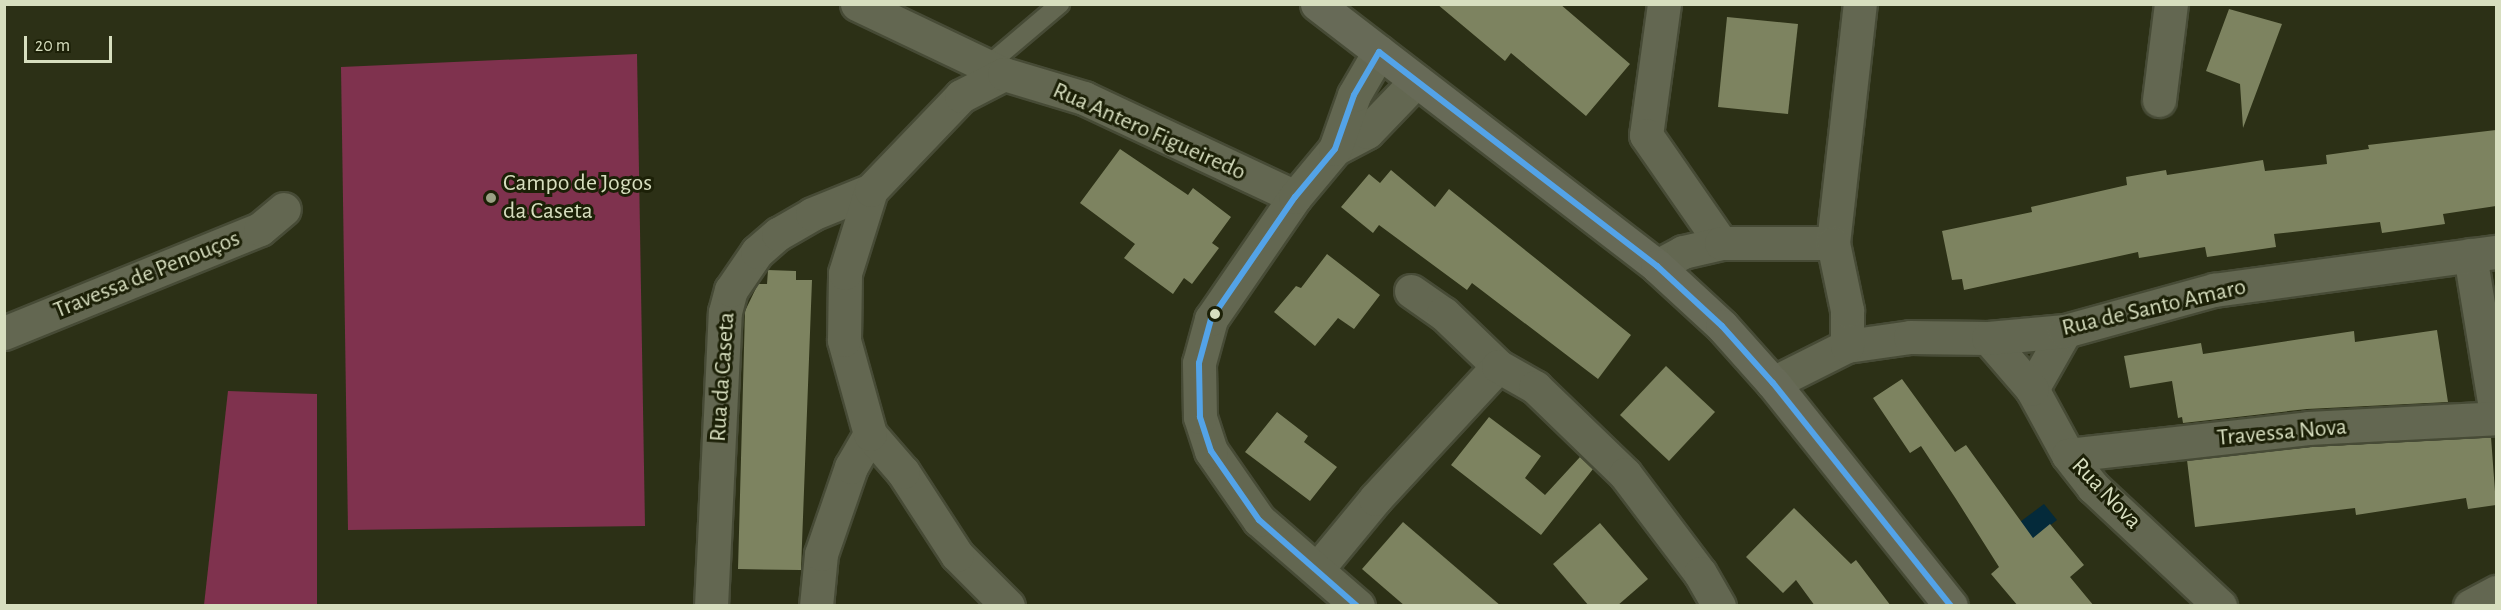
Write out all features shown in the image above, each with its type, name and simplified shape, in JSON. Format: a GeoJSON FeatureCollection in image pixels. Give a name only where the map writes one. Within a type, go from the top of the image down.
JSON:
{"type":"FeatureCollection","features":[{"type":"Feature","properties":{"kind":"main road"},"geometry":{"type":"LineString","coordinates":[[1317,4],[1657,266],[1722,326],[1773,383],[1951,606]]}},
{"type":"Feature","properties":{"kind":"street","name":"Rua Antero Figueiredo"},"geometry":{"type":"LineString","coordinates":[[857,4],[996,70],[1084,98],[1295,197]]}},
{"type":"Feature","properties":{"kind":"street"},"geometry":{"type":"LineString","coordinates":[[1664,4],[1646,135],[1721,243]]}},
{"type":"Feature","properties":{"kind":"street"},"geometry":{"type":"LineString","coordinates":[[1847,346],[1847,310],[1833,243],[1860,4]]}},
{"type":"Feature","properties":{"kind":"street"},"geometry":{"type":"LineString","coordinates":[[2159,100],[2171,4]]}},
{"type":"Feature","properties":{"kind":"street"},"geometry":{"type":"LineString","coordinates":[[1358,606],[1318,568],[1259,520],[1211,451],[1200,417],[1199,363],[1211,320],[1295,197],[1335,149],[1354,95],[1379,52]]}},
{"type":"Feature","properties":{"kind":"street"},"geometry":{"type":"LineString","coordinates":[[996,70],[961,96],[871,190],[845,273],[844,340],[870,434],[903,472],[957,555],[1008,606]]}},
{"type":"Feature","properties":{"kind":"street"},"geometry":{"type":"LineString","coordinates":[[1335,149],[1367,132],[1416,81]]}},
{"type":"Feature","properties":{"kind":"street","name":"Rua da Caseta"},"geometry":{"type":"LineString","coordinates":[[711,606],[725,312],[731,291],[757,252],[778,234],[812,214],[871,190]]}},
{"type":"Feature","properties":{"kind":"street","name":"Travessa de Penouços"},"geometry":{"type":"LineString","coordinates":[[4,333],[249,233],[284,208]]}},
{"type":"Feature","properties":{"kind":"street"},"geometry":{"type":"LineString","coordinates":[[1657,266],[1683,252],[1721,243],[1833,243]]}},
{"type":"Feature","properties":{"kind":"street","name":"Rua de Santo Amaro"},"geometry":{"type":"LineString","coordinates":[[1773,383],[1847,346],[1910,336],[1988,338],[2065,330],[2214,290],[2483,253]]}},
{"type":"Feature","properties":{"kind":"street","name":"Travessa Nova"},"geometry":{"type":"LineString","coordinates":[[2068,455],[2308,428],[2496,416],[2483,253]]}},
{"type":"Feature","properties":{"kind":"street"},"geometry":{"type":"LineString","coordinates":[[1411,291],[1443,313],[1498,366],[1535,387],[1625,474],[1700,573],[1719,606]]}},
{"type":"Feature","properties":{"kind":"street"},"geometry":{"type":"LineString","coordinates":[[2032,389],[2065,330]]}},
{"type":"Feature","properties":{"kind":"street","name":"Rua Nova"},"geometry":{"type":"LineString","coordinates":[[1988,338],[2032,389],[2068,455],[2093,487],[2220,606]]}},
{"type":"Feature","properties":{"kind":"street"},"geometry":{"type":"LineString","coordinates":[[1318,568],[1375,499],[1498,366]]}},
{"type":"Feature","properties":{"kind":"street"},"geometry":{"type":"LineString","coordinates":[[816,606],[821,554],[851,467],[870,434]]}},
{"type":"Feature","properties":{"kind":"street"},"geometry":{"type":"LineString","coordinates":[[2470,606],[2496,592]]}},
{"type":"Feature","properties":{"kind":"lane"},"geometry":{"type":"LineString","coordinates":[[996,70],[1060,4]]}},
{"type":"Feature","properties":{"kind":"shaded area","name":"Campo de Jogos da Caseta"},"geometry":{"type":"Polygon","coordinates":[[[637,54],[645,526],[348,530],[341,67],[637,54]]]}},
{"type":"Feature","properties":{"kind":"shaded area"},"geometry":{"type":"Polygon","coordinates":[[[228,391],[317,394],[317,605],[204,605],[228,391]]]}},
{"type":"Feature","properties":{"kind":"water"},"geometry":{"type":"Polygon","coordinates":[[[2044,504],[2057,520],[2018,550],[2005,533],[2044,504]]]}},
{"type":"Feature","properties":{"kind":"building"},"geometry":{"type":"Polygon","coordinates":[[[1437,4],[1560,4],[1630,64],[1586,116],[1511,53],[1505,61],[1437,4]]]}},
{"type":"Feature","properties":{"kind":"building"},"geometry":{"type":"Polygon","coordinates":[[[2229,9],[2282,24],[2243,128],[2240,84],[2206,71],[2229,9]]]}},
{"type":"Feature","properties":{"kind":"building"},"geometry":{"type":"Polygon","coordinates":[[[1727,17],[1798,24],[1788,114],[1718,107],[1727,17]]]}},
{"type":"Feature","properties":{"kind":"building"},"geometry":{"type":"Polygon","coordinates":[[[2496,130],[2496,206],[2443,214],[2445,224],[2382,233],[2380,222],[2274,234],[2276,247],[2207,257],[2205,247],[2139,258],[2138,252],[1964,290],[1962,279],[1952,280],[1942,231],[2032,212],[2031,207],[2127,185],[2126,177],[2166,170],[2167,175],[2263,160],[2265,171],[2327,164],[2326,155],[2369,149],[2368,145],[2496,130]]]}},
{"type":"Feature","properties":{"kind":"building"},"geometry":{"type":"Polygon","coordinates":[[[1120,149],[1188,195],[1193,188],[1231,217],[1212,243],[1219,248],[1192,284],[1184,278],[1173,294],[1124,258],[1135,244],[1080,203],[1120,149]]]}},
{"type":"Feature","properties":{"kind":"building"},"geometry":{"type":"Polygon","coordinates":[[[1391,170],[1435,207],[1449,189],[1631,335],[1598,379],[1472,283],[1467,290],[1379,225],[1373,233],[1341,207],[1369,174],[1380,183],[1391,170]]]}},
{"type":"Feature","properties":{"kind":"building"},"geometry":{"type":"Polygon","coordinates":[[[1327,254],[1380,295],[1354,329],[1338,318],[1315,346],[1274,312],[1296,286],[1301,288],[1327,254]]]}},
{"type":"Feature","properties":{"kind":"building"},"geometry":{"type":"Polygon","coordinates":[[[768,270],[796,271],[796,280],[812,280],[801,570],[738,569],[745,311],[758,284],[767,284],[768,270]]]}},
{"type":"Feature","properties":{"kind":"building"},"geometry":{"type":"Polygon","coordinates":[[[2437,330],[2448,402],[2307,409],[2183,423],[2182,417],[2178,418],[2172,381],[2130,388],[2124,356],[2201,343],[2203,354],[2354,331],[2355,342],[2437,330]]]}},
{"type":"Feature","properties":{"kind":"building"},"geometry":{"type":"Polygon","coordinates":[[[1666,366],[1715,412],[1669,461],[1620,415],[1666,366]]]}},
{"type":"Feature","properties":{"kind":"building"},"geometry":{"type":"Polygon","coordinates":[[[1902,379],[1955,452],[1966,445],[2033,538],[2050,524],[2084,565],[2070,577],[2094,606],[2018,606],[1991,574],[1999,567],[1921,446],[1910,453],[1873,398],[1902,379]]]}},
{"type":"Feature","properties":{"kind":"building"},"geometry":{"type":"Polygon","coordinates":[[[1277,412],[1308,436],[1304,442],[1337,467],[1310,501],[1245,452],[1277,412]]]}},
{"type":"Feature","properties":{"kind":"building"},"geometry":{"type":"Polygon","coordinates":[[[1489,417],[1541,456],[1525,478],[1545,495],[1580,457],[1593,469],[1541,535],[1451,465],[1489,417]]]}},
{"type":"Feature","properties":{"kind":"building"},"geometry":{"type":"Polygon","coordinates":[[[2491,437],[2496,505],[2468,509],[2466,498],[2356,515],[2355,508],[2195,527],[2187,460],[2310,447],[2491,437]]]}},
{"type":"Feature","properties":{"kind":"building"},"geometry":{"type":"Polygon","coordinates":[[[1794,508],[1851,564],[1856,560],[1891,606],[1815,606],[1796,580],[1783,593],[1746,557],[1794,508]]]}},
{"type":"Feature","properties":{"kind":"building"},"geometry":{"type":"Polygon","coordinates":[[[1403,522],[1501,606],[1405,606],[1362,569],[1403,522]]]}},
{"type":"Feature","properties":{"kind":"building"},"geometry":{"type":"Polygon","coordinates":[[[1600,523],[1648,579],[1617,606],[1589,606],[1553,564],[1600,523]]]}},
{"type":"Feature","properties":{"kind":"transit line"},"geometry":{"type":"LineString","coordinates":[[1357,606],[1259,520],[1211,451],[1200,417],[1199,363],[1211,319],[1295,197],[1335,149],[1354,95],[1379,52],[1657,266],[1722,326],[1773,383],[1951,606]]}},
{"type":"Feature","properties":{"kind":"place","name":"Campo de Jogos da Caseta"},"geometry":{"type":"Point","coordinates":[491,198]}}]}
